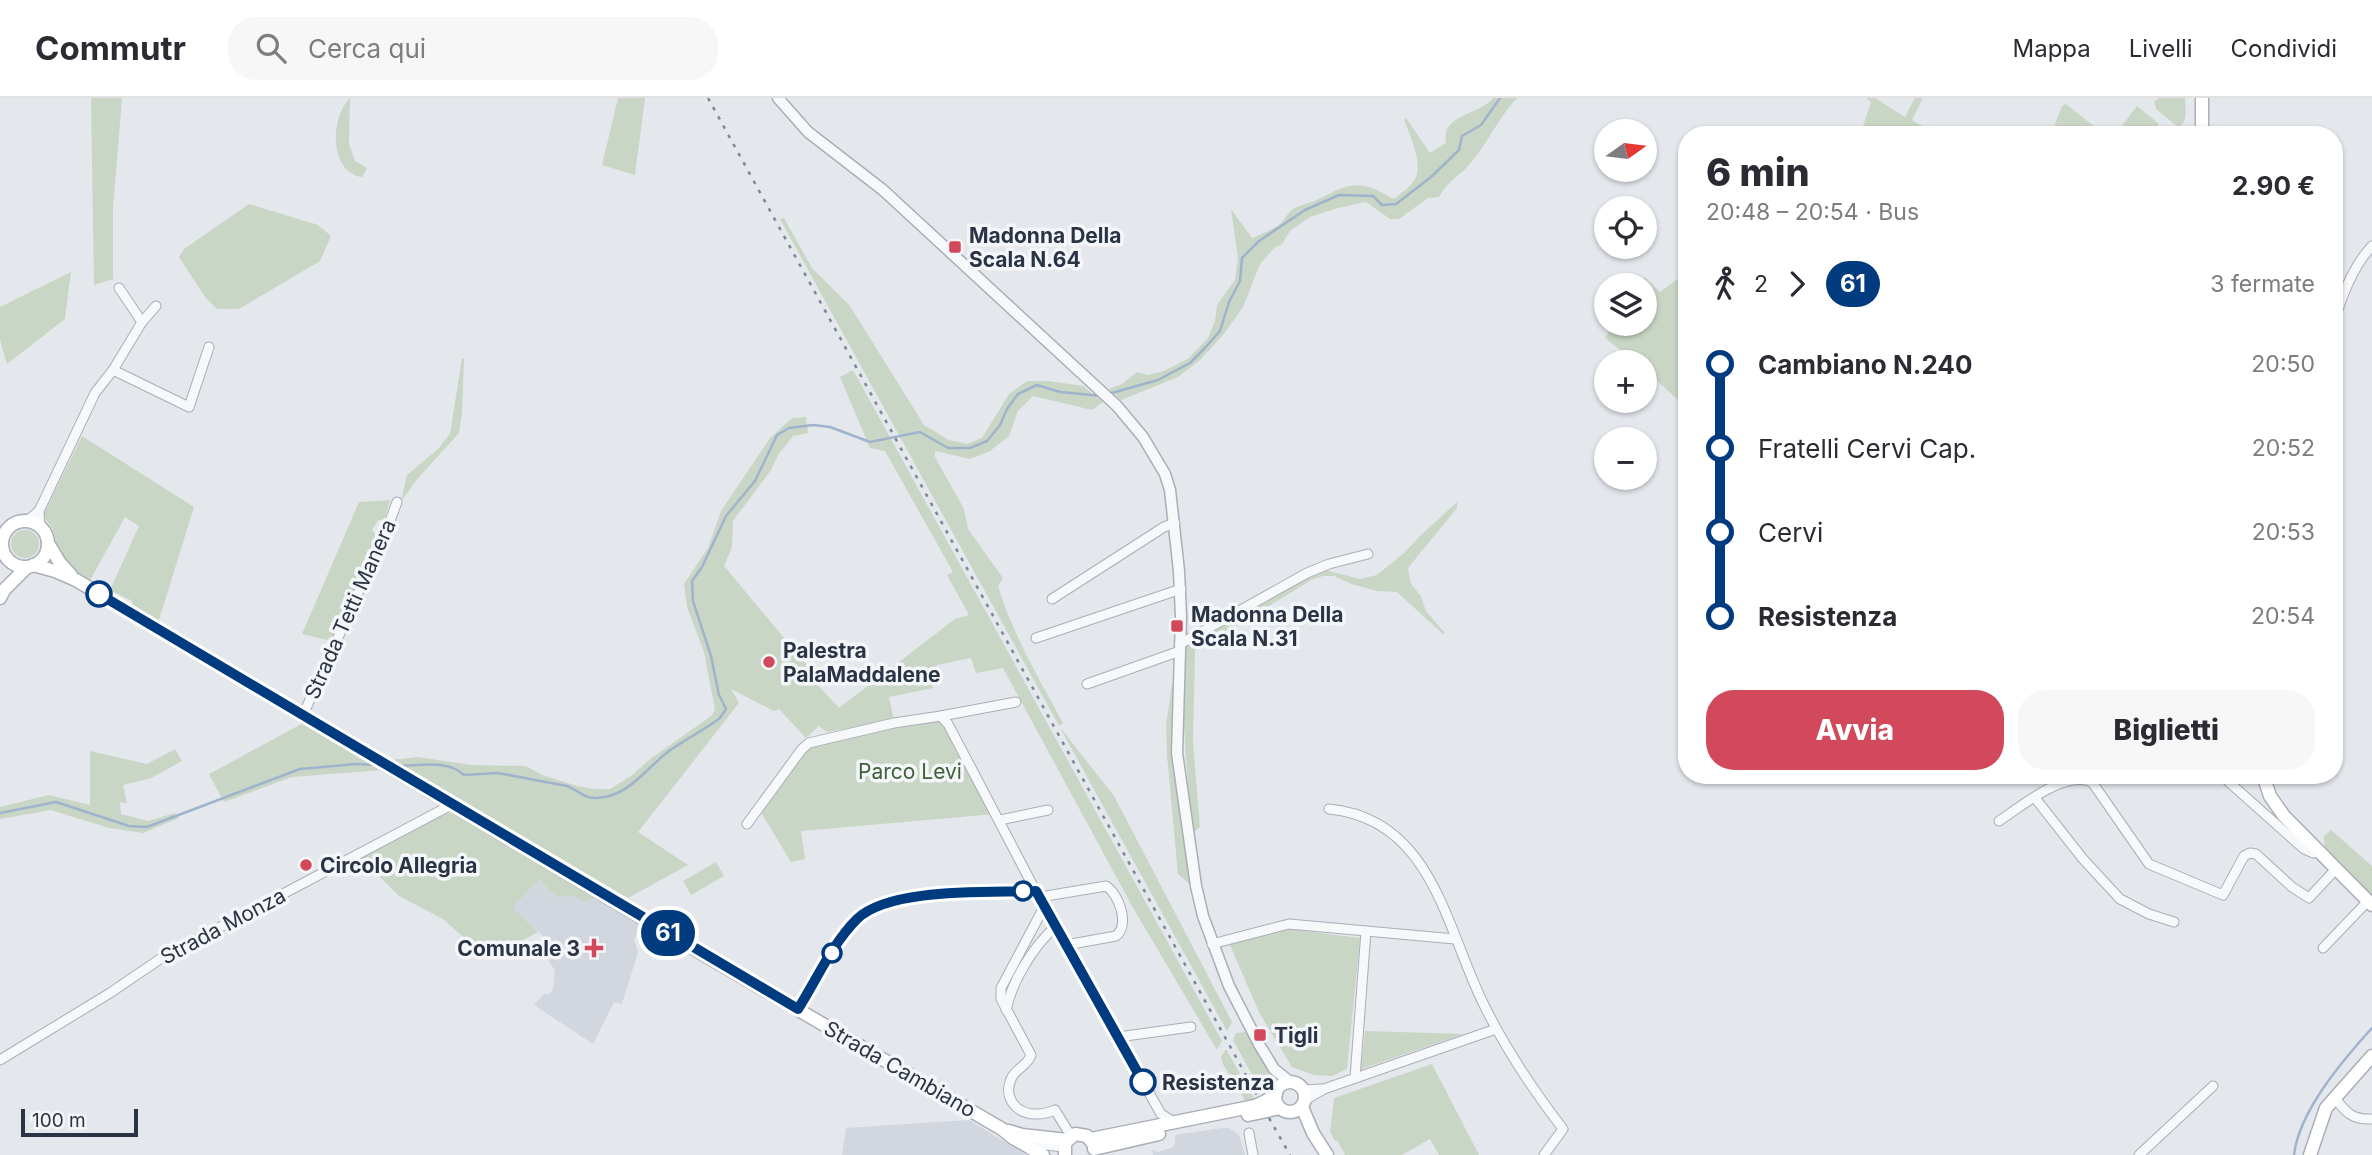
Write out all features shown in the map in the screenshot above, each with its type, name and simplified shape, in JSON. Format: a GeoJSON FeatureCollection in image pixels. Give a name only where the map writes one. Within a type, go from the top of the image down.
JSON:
{"type":"FeatureCollection","features":[{"type":"Feature","properties":{"kind":"main road"},"geometry":{"type":"LineString","coordinates":[[2202,98],[2202,126]]}},
{"type":"Feature","properties":{"kind":"main road"},"geometry":{"type":"LineString","coordinates":[[0,520],[13,524],[34,524]]}},
{"type":"Feature","properties":{"kind":"main road"},"geometry":{"type":"LineString","coordinates":[[2,594],[2,545],[4,535],[13,524]]}},
{"type":"Feature","properties":{"kind":"main road","name":"Strada Cambiano"},"geometry":{"type":"LineString","coordinates":[[34,524],[60,563],[76,580]]}},
{"type":"Feature","properties":{"kind":"main road"},"geometry":{"type":"LineString","coordinates":[[2,594],[30,566],[44,557],[48,543]]}},
{"type":"Feature","properties":{"kind":"main road","name":"Strada Cambiano"},"geometry":{"type":"LineString","coordinates":[[2,545],[14,564],[55,571],[76,580],[1002,1129],[1030,1152],[1043,1155]]}},
{"type":"Feature","properties":{"kind":"main road"},"geometry":{"type":"LineString","coordinates":[[2266,784],[2270,796],[2284,816],[2370,903]]}},
{"type":"Feature","properties":{"kind":"main road"},"geometry":{"type":"LineString","coordinates":[[2311,1155],[2325,1112],[2372,1056]]}},
{"type":"Feature","properties":{"kind":"main road"},"geometry":{"type":"LineString","coordinates":[[1093,1148],[1149,1127],[1255,1106],[1290,1082],[1298,1084],[1297,1103],[1327,1155]]}},
{"type":"Feature","properties":{"kind":"main road"},"geometry":{"type":"LineString","coordinates":[[1277,1092],[1275,1099],[1297,1103]]}},
{"type":"Feature","properties":{"kind":"main road"},"geometry":{"type":"LineString","coordinates":[[1093,1148],[1297,1103]]}},
{"type":"Feature","properties":{"kind":"main road","name":"Strada Cambiano"},"geometry":{"type":"LineString","coordinates":[[1002,1129],[1067,1145],[1079,1133],[1093,1148]]}},
{"type":"Feature","properties":{"kind":"street"},"geometry":{"type":"LineString","coordinates":[[778,98],[808,132],[883,190],[1106,396],[1143,437],[1165,474],[1175,523],[1181,589],[1177,753],[1196,886],[1212,944],[1234,997],[1274,1069],[1277,1092]]}},
{"type":"Feature","properties":{"kind":"street"},"geometry":{"type":"LineString","coordinates":[[2343,296],[2363,255],[2372,246]]}},
{"type":"Feature","properties":{"kind":"street"},"geometry":{"type":"LineString","coordinates":[[119,288],[142,322]]}},
{"type":"Feature","properties":{"kind":"street"},"geometry":{"type":"LineString","coordinates":[[34,524],[95,393],[113,370],[142,322],[156,306]]}},
{"type":"Feature","properties":{"kind":"street"},"geometry":{"type":"LineString","coordinates":[[113,370],[188,407],[209,347]]}},
{"type":"Feature","properties":{"kind":"street","name":"Strada Tetti Manera"},"geometry":{"type":"LineString","coordinates":[[303,715],[397,502]]}},
{"type":"Feature","properties":{"kind":"street"},"geometry":{"type":"LineString","coordinates":[[1052,599],[1164,527],[1175,523]]}},
{"type":"Feature","properties":{"kind":"street"},"geometry":{"type":"LineString","coordinates":[[1087,684],[1180,648],[1307,573],[1368,554]]}},
{"type":"Feature","properties":{"kind":"street"},"geometry":{"type":"LineString","coordinates":[[1036,638],[1181,589]]}},
{"type":"Feature","properties":{"kind":"street"},"geometry":{"type":"LineString","coordinates":[[747,824],[809,743],[894,723],[1016,702]]}},
{"type":"Feature","properties":{"kind":"street"},"geometry":{"type":"LineString","coordinates":[[941,716],[948,724],[1000,820],[1044,908],[1161,1114],[1174,1122]]}},
{"type":"Feature","properties":{"kind":"street"},"geometry":{"type":"LineString","coordinates":[[1999,821],[2060,784]]}},
{"type":"Feature","properties":{"kind":"street"},"geometry":{"type":"LineString","coordinates":[[2093,784],[2149,864],[2223,895],[2244,856],[2250,853],[2256,854],[2292,887],[2309,898],[2336,869]]}},
{"type":"Feature","properties":{"kind":"street"},"geometry":{"type":"LineString","coordinates":[[2231,784],[2304,849],[2312,853],[2320,851]]}},
{"type":"Feature","properties":{"kind":"street"},"geometry":{"type":"LineString","coordinates":[[2035,798],[2083,859],[2120,899],[2149,914],[2174,922]]}},
{"type":"Feature","properties":{"kind":"street","name":"Strada Monza"},"geometry":{"type":"LineString","coordinates":[[0,1060],[160,959],[453,804]]}},
{"type":"Feature","properties":{"kind":"street"},"geometry":{"type":"LineString","coordinates":[[1329,809],[1352,812],[1369,819],[1407,847],[1423,865],[1435,886],[1455,939],[1496,1029],[1524,1076],[1563,1129],[1544,1155]]}},
{"type":"Feature","properties":{"kind":"street"},"geometry":{"type":"LineString","coordinates":[[1000,820],[1048,810]]}},
{"type":"Feature","properties":{"kind":"street"},"geometry":{"type":"LineString","coordinates":[[798,1009],[827,960],[856,920],[880,904],[913,896],[1038,894],[1106,886],[1116,896],[1124,923],[1121,932],[1116,936],[1066,945]]}},
{"type":"Feature","properties":{"kind":"street"},"geometry":{"type":"LineString","coordinates":[[2323,948],[2370,903]]}},
{"type":"Feature","properties":{"kind":"street"},"geometry":{"type":"LineString","coordinates":[[1030,1152],[1037,1144],[1067,1145],[1055,1110],[1037,1114],[1017,1109],[1009,1100],[1008,1090],[1013,1076],[1029,1061],[1031,1055],[1001,999],[1001,988],[1044,908]]}},
{"type":"Feature","properties":{"kind":"street"},"geometry":{"type":"LineString","coordinates":[[1212,944],[1289,924],[1455,939]]}},
{"type":"Feature","properties":{"kind":"street"},"geometry":{"type":"LineString","coordinates":[[1006,1010],[1009,995],[1027,964],[1045,936],[1055,927]]}},
{"type":"Feature","properties":{"kind":"street"},"geometry":{"type":"LineString","coordinates":[[1354,1078],[1366,931]]}},
{"type":"Feature","properties":{"kind":"street"},"geometry":{"type":"LineString","coordinates":[[1118,1037],[1191,1027]]}},
{"type":"Feature","properties":{"kind":"street"},"geometry":{"type":"LineString","coordinates":[[1297,1103],[1324,1089],[1496,1029]]}},
{"type":"Feature","properties":{"kind":"street"},"geometry":{"type":"LineString","coordinates":[[1274,1069],[1290,1082]]}},
{"type":"Feature","properties":{"kind":"street"},"geometry":{"type":"LineString","coordinates":[[2139,1155],[2213,1086]]}},
{"type":"Feature","properties":{"kind":"street"},"geometry":{"type":"LineString","coordinates":[[2335,1098],[2350,1116],[2372,1119]]}},
{"type":"Feature","properties":{"kind":"street"},"geometry":{"type":"LineString","coordinates":[[1149,1127],[1161,1114]]}},
{"type":"Feature","properties":{"kind":"street"},"geometry":{"type":"LineString","coordinates":[[1249,1133],[1253,1155]]}},
{"type":"Feature","properties":{"kind":"shaded area"},"geometry":{"type":"Polygon","coordinates":[[[539,880],[557,898],[577,896],[586,902],[599,896],[641,922],[634,940],[638,952],[622,1004],[614,1002],[593,1044],[534,1005],[553,989],[555,970],[543,953],[548,941],[513,907],[539,880]]]}},
{"type":"Feature","properties":{"kind":"shaded area"},"geometry":{"type":"Polygon","coordinates":[[[969,1120],[1026,1155],[842,1155],[846,1128],[969,1120]]]}},
{"type":"Feature","properties":{"kind":"shaded area"},"geometry":{"type":"Polygon","coordinates":[[[1229,1128],[1239,1135],[1245,1155],[1153,1155],[1152,1150],[1157,1152],[1172,1148],[1175,1135],[1229,1128]]]}},
{"type":"Feature","properties":{"kind":"green space"},"geometry":{"type":"Polygon","coordinates":[[[91,98],[122,98],[113,208],[113,279],[94,285],[91,98]]]}},
{"type":"Feature","properties":{"kind":"green space"},"geometry":{"type":"Polygon","coordinates":[[[350,98],[349,144],[355,161],[367,168],[362,177],[351,173],[343,165],[336,143],[339,118],[350,98]]]}},
{"type":"Feature","properties":{"kind":"green space"},"geometry":{"type":"Polygon","coordinates":[[[618,98],[645,98],[635,175],[602,165],[618,98]]]}},
{"type":"Feature","properties":{"kind":"green space"},"geometry":{"type":"Polygon","coordinates":[[[1493,98],[1517,98],[1475,157],[1439,197],[1428,198],[1399,219],[1390,219],[1366,202],[1310,217],[1290,231],[1282,244],[1274,248],[1260,264],[1243,307],[1223,335],[1200,360],[1178,377],[1121,400],[1109,389],[1122,384],[1137,372],[1147,375],[1164,371],[1189,358],[1208,338],[1215,321],[1217,305],[1235,280],[1238,258],[1231,209],[1252,238],[1278,225],[1295,208],[1347,186],[1372,188],[1394,199],[1413,182],[1418,168],[1414,146],[1404,119],[1406,118],[1430,153],[1446,143],[1446,133],[1455,120],[1487,104],[1493,98]]]}},
{"type":"Feature","properties":{"kind":"green space"},"geometry":{"type":"Polygon","coordinates":[[[1866,98],[1875,98],[1905,117],[1915,98],[1923,98],[1912,120],[1922,126],[1863,126],[1871,102],[1866,98]]]}},
{"type":"Feature","properties":{"kind":"green space"},"geometry":{"type":"Polygon","coordinates":[[[2160,98],[2185,98],[2184,122],[2177,126],[2156,109],[2154,101],[2160,98]]]}},
{"type":"Feature","properties":{"kind":"green space"},"geometry":{"type":"Polygon","coordinates":[[[2066,104],[2094,126],[2054,126],[2062,106],[2066,104]]]}},
{"type":"Feature","properties":{"kind":"green space"},"geometry":{"type":"Polygon","coordinates":[[[2137,106],[2159,124],[2158,126],[2122,126],[2137,106]]]}},
{"type":"Feature","properties":{"kind":"green space"},"geometry":{"type":"Polygon","coordinates":[[[249,204],[318,225],[331,236],[320,261],[239,309],[217,309],[205,297],[179,257],[184,249],[249,204]]]}},
{"type":"Feature","properties":{"kind":"green space"},"geometry":{"type":"Polygon","coordinates":[[[784,218],[812,268],[850,306],[924,425],[949,440],[967,444],[982,438],[1009,394],[1027,381],[1083,386],[1103,402],[1092,410],[1033,396],[1018,411],[1009,436],[990,451],[970,459],[935,451],[935,457],[964,509],[968,529],[1003,578],[998,586],[1004,604],[1027,656],[1063,723],[1059,726],[780,219],[784,218]]]}},
{"type":"Feature","properties":{"kind":"green space"},"geometry":{"type":"Polygon","coordinates":[[[71,272],[65,319],[7,364],[0,340],[0,307],[71,272]]]}},
{"type":"Feature","properties":{"kind":"green space"},"geometry":{"type":"Polygon","coordinates":[[[1678,279],[1678,400],[1657,381],[1657,350],[1620,350],[1605,338],[1657,336],[1657,289],[1660,292],[1678,279]]]}},
{"type":"Feature","properties":{"kind":"green space"},"geometry":{"type":"Polygon","coordinates":[[[462,358],[462,414],[459,433],[401,501],[407,475],[438,449],[450,434],[462,358]]]}},
{"type":"Feature","properties":{"kind":"green space"},"geometry":{"type":"Polygon","coordinates":[[[853,370],[1222,1041],[1217,1050],[1132,906],[1003,668],[976,673],[971,658],[937,665],[930,676],[933,688],[889,697],[894,720],[827,732],[819,726],[806,738],[779,709],[774,711],[731,689],[739,703],[638,832],[688,865],[628,898],[411,770],[407,772],[391,760],[418,757],[471,765],[526,766],[542,775],[577,786],[610,789],[711,716],[715,710],[704,652],[687,607],[684,584],[708,548],[721,511],[770,438],[792,418],[806,417],[808,433],[793,436],[733,521],[732,547],[724,566],[815,675],[812,679],[839,708],[955,619],[969,615],[947,575],[953,572],[885,451],[870,448],[840,377],[853,370]]]}},
{"type":"Feature","properties":{"kind":"green space"},"geometry":{"type":"Polygon","coordinates":[[[82,436],[194,507],[158,623],[132,605],[132,601],[110,590],[139,526],[125,517],[90,580],[70,569],[60,556],[52,528],[43,516],[82,436]]]}},
{"type":"Feature","properties":{"kind":"green space"},"geometry":{"type":"Polygon","coordinates":[[[390,500],[384,521],[378,520],[372,530],[378,538],[331,641],[302,634],[359,502],[390,500]]]}},
{"type":"Feature","properties":{"kind":"green space"},"geometry":{"type":"Polygon","coordinates":[[[1457,502],[1457,508],[1408,568],[1411,584],[1421,596],[1426,611],[1445,633],[1397,592],[1377,591],[1334,576],[1323,576],[1313,579],[1195,651],[1193,742],[1200,827],[1193,833],[1184,712],[1186,638],[1306,568],[1360,579],[1377,575],[1457,502]]]}},
{"type":"Feature","properties":{"kind":"green space"},"geometry":{"type":"Polygon","coordinates":[[[25,530],[35,534],[39,544],[35,554],[25,558],[15,554],[11,544],[15,534],[25,530]]]}},
{"type":"Feature","properties":{"kind":"green space"},"geometry":{"type":"Polygon","coordinates":[[[1174,683],[1193,887],[1178,874],[1166,725],[1174,683]]]}},
{"type":"Feature","properties":{"kind":"green space","name":"Parco Levi"},"geometry":{"type":"Polygon","coordinates":[[[941,716],[996,814],[801,831],[805,859],[791,862],[759,809],[809,743],[941,716]]]}},
{"type":"Feature","properties":{"kind":"green space"},"geometry":{"type":"Polygon","coordinates":[[[305,722],[382,770],[292,777],[224,802],[209,774],[305,722]]]}},
{"type":"Feature","properties":{"kind":"green space"},"geometry":{"type":"Polygon","coordinates":[[[1059,726],[1114,796],[1232,1022],[1227,1031],[1059,726]]]}},
{"type":"Feature","properties":{"kind":"green space"},"geometry":{"type":"Polygon","coordinates":[[[175,749],[182,761],[151,778],[123,785],[127,803],[120,802],[121,814],[148,821],[175,813],[179,818],[143,833],[109,828],[51,810],[0,819],[0,807],[49,795],[90,805],[90,751],[147,764],[175,749]]]}},
{"type":"Feature","properties":{"kind":"green space"},"geometry":{"type":"Polygon","coordinates":[[[452,812],[599,896],[585,902],[572,896],[557,898],[539,880],[513,907],[538,932],[488,959],[443,919],[399,896],[363,860],[364,856],[452,812]]]}},
{"type":"Feature","properties":{"kind":"green space"},"geometry":{"type":"Polygon","coordinates":[[[2331,830],[2372,866],[2372,899],[2325,851],[2324,836],[2331,830]]]}},
{"type":"Feature","properties":{"kind":"green space"},"geometry":{"type":"Polygon","coordinates":[[[716,862],[724,876],[691,895],[683,881],[716,862]]]}},
{"type":"Feature","properties":{"kind":"green space"},"geometry":{"type":"Polygon","coordinates":[[[1289,929],[1360,938],[1347,1069],[1332,1076],[1314,1075],[1292,1067],[1260,1014],[1229,943],[1289,929]]]}},
{"type":"Feature","properties":{"kind":"green space"},"geometry":{"type":"Polygon","coordinates":[[[1365,1031],[1464,1034],[1361,1069],[1365,1031]]]}},
{"type":"Feature","properties":{"kind":"green space"},"geometry":{"type":"Polygon","coordinates":[[[1246,1032],[1270,1075],[1270,1091],[1264,1096],[1233,1040],[1236,1033],[1246,1032]]]}},
{"type":"Feature","properties":{"kind":"green space"},"geometry":{"type":"Polygon","coordinates":[[[1226,1049],[1256,1102],[1246,1102],[1223,1064],[1221,1057],[1226,1049]]]}},
{"type":"Feature","properties":{"kind":"green space"},"geometry":{"type":"Polygon","coordinates":[[[1432,1064],[1479,1155],[1439,1155],[1430,1139],[1402,1155],[1345,1155],[1330,1132],[1334,1098],[1432,1064]]]}},
{"type":"Feature","properties":{"kind":"waterway"},"geometry":{"type":"LineString","coordinates":[[1108,394],[1158,380],[1190,363],[1204,349],[1220,331],[1229,302],[1240,281],[1242,258],[1259,241],[1305,210],[1339,195],[1373,196],[1382,205],[1396,204],[1431,177],[1459,150],[1462,136],[1481,125],[1500,98]]}},
{"type":"Feature","properties":{"kind":"waterway"},"geometry":{"type":"LineString","coordinates":[[397,766],[441,765],[464,775],[498,773],[567,786],[592,798],[618,793],[636,781],[669,751],[720,718],[726,709],[719,695],[711,656],[693,601],[692,581],[702,567],[726,516],[755,481],[777,435],[789,428],[813,425],[830,427],[870,442],[920,432],[948,448],[970,448],[987,441],[1018,394],[1037,385],[1060,392],[1102,396]]}},
{"type":"Feature","properties":{"kind":"waterway"},"geometry":{"type":"LineString","coordinates":[[0,813],[56,802],[129,826],[147,827],[300,769],[376,765]]}},
{"type":"Feature","properties":{"kind":"waterway"},"geometry":{"type":"LineString","coordinates":[[2294,1155],[2304,1121],[2313,1104],[2348,1055],[2372,1028]]}},
{"type":"Feature","properties":{"kind":"railway"},"geometry":{"type":"LineString","coordinates":[[708,98],[1259,1099]]}},
{"type":"Feature","properties":{"kind":"railway"},"geometry":{"type":"LineString","coordinates":[[1269,1118],[1290,1155]]}},
{"type":"Feature","properties":{"kind":"bus line","name":"61"},"geometry":{"type":"LineString","coordinates":[[99,594],[798,1009],[827,960],[856,920],[880,904],[913,896],[1036,891],[1143,1082]]}},
{"type":"Feature","properties":{"kind":"place","name":"Madonna Della Scala N.64"},"geometry":{"type":"Point","coordinates":[955,247]}},
{"type":"Feature","properties":{"kind":"place","name":"Madonna Della Scala N.31"},"geometry":{"type":"Point","coordinates":[1177,626]}},
{"type":"Feature","properties":{"kind":"place","name":"Palestra PalaMaddalene"},"geometry":{"type":"Point","coordinates":[769,662]}},
{"type":"Feature","properties":{"kind":"place","name":"Circolo Allegria"},"geometry":{"type":"Point","coordinates":[306,865]}},
{"type":"Feature","properties":{"kind":"place","name":"Comunale 3"},"geometry":{"type":"Point","coordinates":[594,948]}},
{"type":"Feature","properties":{"kind":"place","name":"Tigli"},"geometry":{"type":"Point","coordinates":[1260,1035]}},
{"type":"Feature","properties":{"kind":"place","name":"Resistenza"},"geometry":{"type":"Point","coordinates":[1143,1082]}}]}
